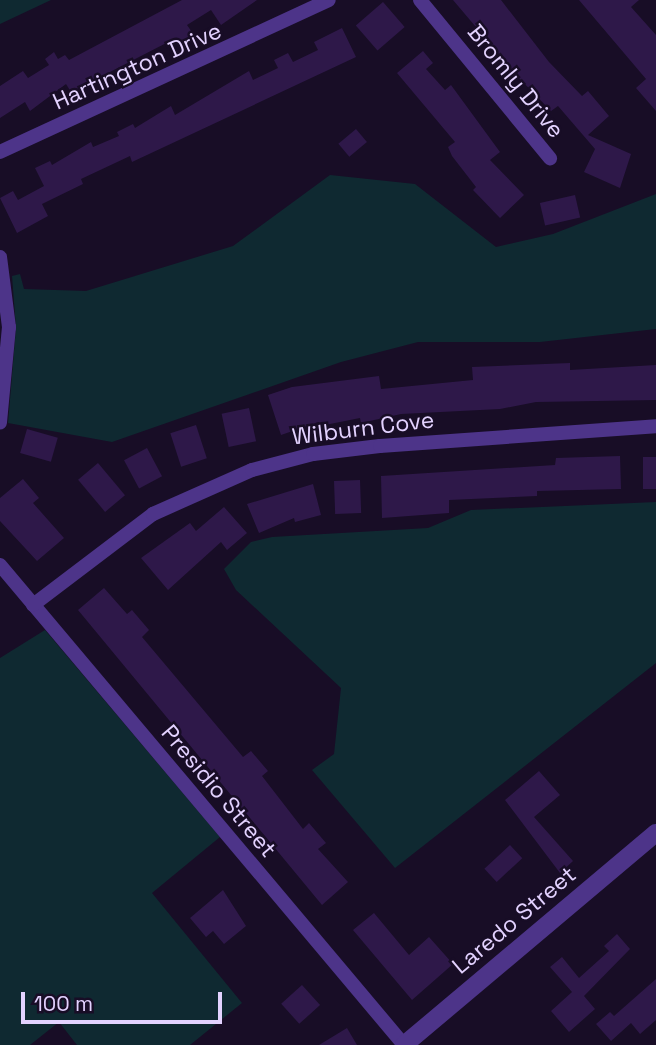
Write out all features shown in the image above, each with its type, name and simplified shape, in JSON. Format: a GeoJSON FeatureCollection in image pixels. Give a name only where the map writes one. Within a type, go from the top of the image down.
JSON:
{"type":"FeatureCollection","features":[{"type":"Feature","properties":{"kind":"street","name":"Hartington Drive"},"geometry":{"type":"LineString","coordinates":[[0,152],[330,0]]}},
{"type":"Feature","properties":{"kind":"street","name":"Bromly Drive"},"geometry":{"type":"LineString","coordinates":[[420,0],[550,158]]}},
{"type":"Feature","properties":{"kind":"street"},"geometry":{"type":"LineString","coordinates":[[0,257],[9,327],[0,423]]}},
{"type":"Feature","properties":{"kind":"street","name":"Wilburn Cove"},"geometry":{"type":"LineString","coordinates":[[33,605],[153,513],[203,488],[272,464],[380,446],[536,431],[656,426]]}},
{"type":"Feature","properties":{"kind":"street","name":"Presidio Street"},"geometry":{"type":"LineString","coordinates":[[0,565],[404,1045]]}},
{"type":"Feature","properties":{"kind":"street","name":"Laredo Street"},"geometry":{"type":"LineString","coordinates":[[404,1045],[656,833]]}},
{"type":"Feature","properties":{"kind":"shaded area"},"geometry":{"type":"Polygon","coordinates":[[[0,0],[51,0],[0,24],[0,0]]]}},
{"type":"Feature","properties":{"kind":"shaded area"},"geometry":{"type":"Polygon","coordinates":[[[330,175],[415,184],[496,247],[553,234],[656,194],[656,329],[540,342],[418,342],[341,362],[112,442],[8,423],[16,328],[12,276],[20,274],[24,289],[86,291],[233,246],[330,175]]]}},
{"type":"Feature","properties":{"kind":"shaded area"},"geometry":{"type":"Polygon","coordinates":[[[656,502],[656,663],[395,868],[312,770],[334,754],[341,688],[236,590],[224,569],[251,542],[272,537],[428,528],[471,510],[656,502]]]}},
{"type":"Feature","properties":{"kind":"shaded area"},"geometry":{"type":"Polygon","coordinates":[[[45,630],[220,837],[152,893],[242,1003],[190,1045],[77,1045],[59,1022],[30,1045],[0,1045],[0,658],[45,630]]]}},
{"type":"Feature","properties":{"kind":"building"},"geometry":{"type":"Polygon","coordinates":[[[182,0],[257,0],[221,25],[211,10],[187,25],[194,35],[179,44],[176,38],[71,92],[66,84],[30,111],[25,102],[0,118],[0,86],[23,71],[28,78],[49,65],[45,59],[54,52],[58,59],[65,55],[69,60],[182,0]]]}},
{"type":"Feature","properties":{"kind":"building"},"geometry":{"type":"Polygon","coordinates":[[[453,0],[501,0],[549,62],[582,96],[588,91],[609,116],[588,135],[631,154],[620,188],[584,172],[595,149],[558,106],[551,111],[519,78],[453,0]]]}},
{"type":"Feature","properties":{"kind":"building"},"geometry":{"type":"Polygon","coordinates":[[[579,0],[639,0],[631,7],[656,35],[656,111],[636,88],[646,79],[579,0]]]}},
{"type":"Feature","properties":{"kind":"building"},"geometry":{"type":"Polygon","coordinates":[[[383,2],[405,27],[377,51],[356,26],[383,2]]]}},
{"type":"Feature","properties":{"kind":"building"},"geometry":{"type":"Polygon","coordinates":[[[342,28],[356,57],[132,162],[130,156],[81,179],[83,184],[42,204],[48,216],[17,233],[0,198],[13,191],[18,200],[44,186],[35,168],[50,161],[52,165],[91,142],[93,147],[119,136],[117,132],[133,124],[135,128],[171,106],[175,115],[249,71],[253,80],[278,68],[274,60],[288,53],[293,62],[318,50],[314,42],[342,28]]]}},
{"type":"Feature","properties":{"kind":"building"},"geometry":{"type":"Polygon","coordinates":[[[423,51],[433,63],[426,69],[445,90],[451,85],[500,152],[490,160],[524,195],[500,218],[473,190],[476,187],[452,156],[448,147],[455,142],[397,73],[423,51]]]}},
{"type":"Feature","properties":{"kind":"building"},"geometry":{"type":"Polygon","coordinates":[[[356,129],[367,142],[349,157],[338,144],[356,129]]]}},
{"type":"Feature","properties":{"kind":"building"},"geometry":{"type":"Polygon","coordinates":[[[575,195],[580,217],[545,226],[540,203],[575,195]]]}},
{"type":"Feature","properties":{"kind":"building"},"geometry":{"type":"Polygon","coordinates":[[[570,363],[570,370],[656,365],[656,400],[536,402],[500,409],[401,414],[361,423],[360,418],[320,426],[319,422],[281,435],[268,395],[292,387],[379,376],[381,389],[473,380],[472,367],[570,363]]]}},
{"type":"Feature","properties":{"kind":"building"},"geometry":{"type":"Polygon","coordinates":[[[249,408],[256,441],[229,447],[222,414],[249,408]]]}},
{"type":"Feature","properties":{"kind":"building"},"geometry":{"type":"Polygon","coordinates":[[[196,425],[207,458],[181,467],[170,433],[196,425]]]}},
{"type":"Feature","properties":{"kind":"building"},"geometry":{"type":"Polygon","coordinates":[[[27,429],[58,438],[51,462],[20,453],[27,429]]]}},
{"type":"Feature","properties":{"kind":"building"},"geometry":{"type":"Polygon","coordinates":[[[147,448],[162,476],[139,488],[124,460],[147,448]]]}},
{"type":"Feature","properties":{"kind":"building"},"geometry":{"type":"Polygon","coordinates":[[[620,456],[621,489],[537,491],[537,496],[449,500],[449,513],[382,518],[381,476],[555,465],[556,458],[620,456]]]}},
{"type":"Feature","properties":{"kind":"building"},"geometry":{"type":"Polygon","coordinates":[[[643,457],[656,457],[656,489],[643,489],[643,457]]]}},
{"type":"Feature","properties":{"kind":"building"},"geometry":{"type":"Polygon","coordinates":[[[98,463],[125,495],[105,512],[78,480],[98,463]]]}},
{"type":"Feature","properties":{"kind":"building"},"geometry":{"type":"Polygon","coordinates":[[[23,479],[39,498],[33,503],[64,538],[37,561],[0,521],[0,498],[23,479]]]}},
{"type":"Feature","properties":{"kind":"building"},"geometry":{"type":"Polygon","coordinates":[[[360,480],[361,513],[335,514],[334,481],[360,480]]]}},
{"type":"Feature","properties":{"kind":"building"},"geometry":{"type":"Polygon","coordinates":[[[313,484],[321,515],[295,522],[294,518],[259,533],[247,504],[313,484]]]}},
{"type":"Feature","properties":{"kind":"building"},"geometry":{"type":"Polygon","coordinates":[[[224,507],[247,533],[227,550],[221,542],[168,590],[141,558],[190,523],[196,531],[224,507]]]}},
{"type":"Feature","properties":{"kind":"building"},"geometry":{"type":"Polygon","coordinates":[[[104,588],[127,614],[132,610],[149,630],[142,637],[243,757],[251,751],[268,771],[262,776],[303,829],[309,823],[326,843],[318,849],[348,882],[322,905],[78,610],[104,588]]]}},
{"type":"Feature","properties":{"kind":"building"},"geometry":{"type":"Polygon","coordinates":[[[539,771],[560,795],[534,817],[573,861],[560,873],[505,800],[539,771]]]}},
{"type":"Feature","properties":{"kind":"building"},"geometry":{"type":"Polygon","coordinates":[[[510,845],[522,858],[497,882],[484,869],[510,845]]]}},
{"type":"Feature","properties":{"kind":"building"},"geometry":{"type":"Polygon","coordinates":[[[223,890],[246,926],[224,944],[213,931],[206,937],[190,918],[223,890]]]}},
{"type":"Feature","properties":{"kind":"building"},"geometry":{"type":"Polygon","coordinates":[[[374,913],[409,955],[429,937],[453,964],[412,1000],[353,930],[374,913]]]}},
{"type":"Feature","properties":{"kind":"building"},"geometry":{"type":"Polygon","coordinates":[[[617,934],[630,949],[584,996],[595,1009],[569,1032],[551,1011],[572,992],[550,967],[562,957],[579,978],[609,951],[604,946],[617,934]]]}},
{"type":"Feature","properties":{"kind":"building"},"geometry":{"type":"Polygon","coordinates":[[[656,979],[656,1020],[640,1034],[631,1023],[611,1041],[596,1024],[610,1012],[614,1016],[656,979]]]}},
{"type":"Feature","properties":{"kind":"building"},"geometry":{"type":"Polygon","coordinates":[[[302,985],[320,1005],[299,1024],[281,1004],[302,985]]]}},
{"type":"Feature","properties":{"kind":"building"},"geometry":{"type":"Polygon","coordinates":[[[347,1028],[357,1045],[319,1045],[347,1028]]]}}]}
